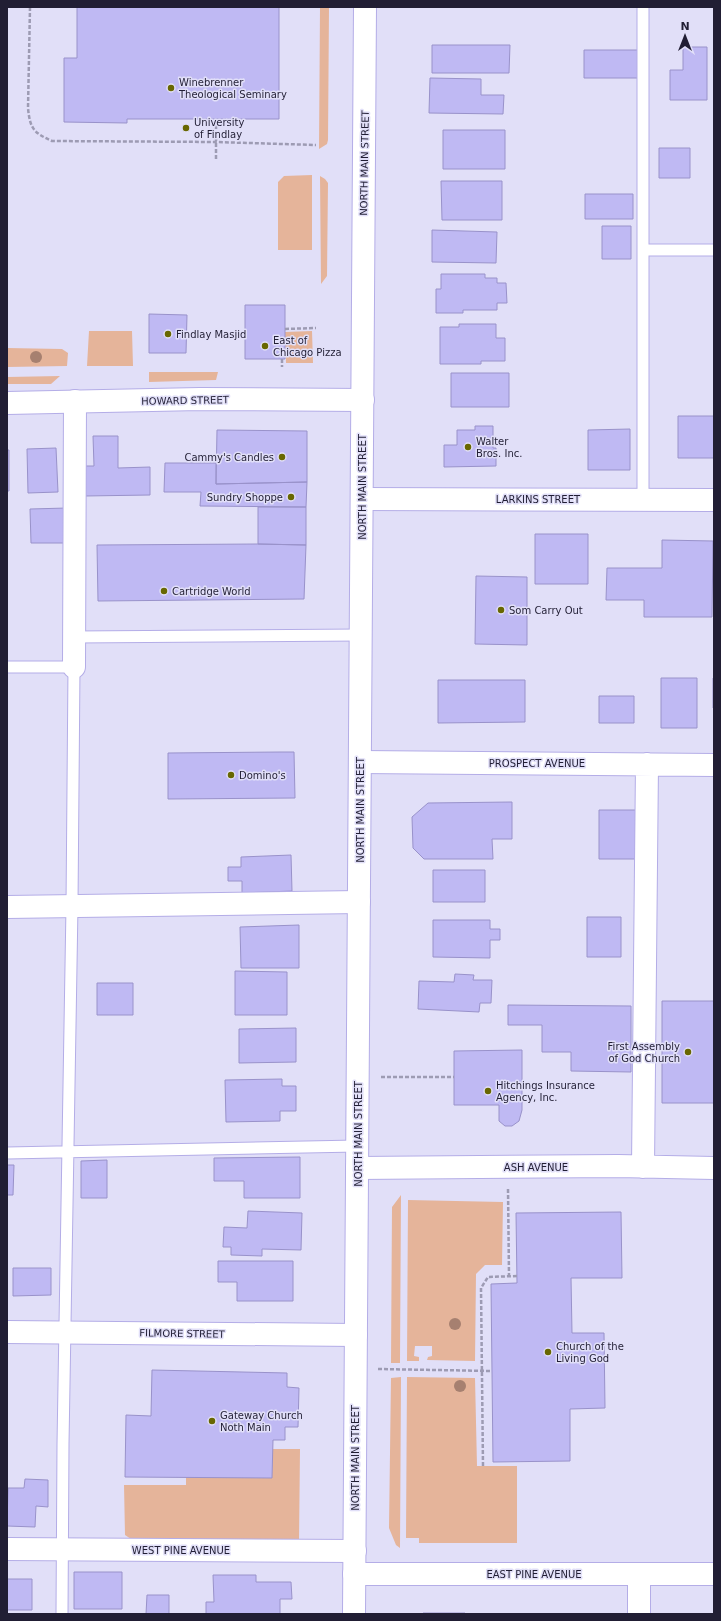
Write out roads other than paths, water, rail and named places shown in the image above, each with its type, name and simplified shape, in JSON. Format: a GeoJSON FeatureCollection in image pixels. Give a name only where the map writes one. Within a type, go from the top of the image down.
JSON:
{"type":"FeatureCollection","features":[{"type":"Feature","properties":{"kind":"street","name":"NORTH MAIN STREET"},"geometry":{"type":"LineString","coordinates":[[354,1614],[363,499],[365,7]]}},
{"type":"Feature","properties":{"kind":"street","name":"HOWARD STREET"},"geometry":{"type":"LineString","coordinates":[[7,403],[200,399],[363,400]]}},
{"type":"Feature","properties":{"kind":"street"},"geometry":{"type":"LineString","coordinates":[[74,667],[75,401]]}},
{"type":"Feature","properties":{"kind":"street","name":"LARKINS STREET"},"geometry":{"type":"LineString","coordinates":[[363,499],[714,500]]}},
{"type":"Feature","properties":{"kind":"street","name":"PROSPECT AVENUE"},"geometry":{"type":"LineString","coordinates":[[360,762],[714,765]]}},
{"type":"Feature","properties":{"kind":"street"},"geometry":{"type":"LineString","coordinates":[[644,1167],[646,764]]}},
{"type":"Feature","properties":{"kind":"street"},"geometry":{"type":"LineString","coordinates":[[7,907],[359,902]]}},
{"type":"Feature","properties":{"kind":"street","name":"ASH AVENUE"},"geometry":{"type":"LineString","coordinates":[[357,1168],[714,1168]]}},
{"type":"Feature","properties":{"kind":"street","name":"FILMORE STREET"},"geometry":{"type":"LineString","coordinates":[[7,1332],[66,1331],[356,1335]]}},
{"type":"Feature","properties":{"kind":"street","name":"WEST PINE AVENUE"},"geometry":{"type":"LineString","coordinates":[[7,1549],[355,1551]]}},
{"type":"Feature","properties":{"kind":"street","name":"EAST PINE AVENUE"},"geometry":{"type":"LineString","coordinates":[[354,1574],[714,1574]]}},
{"type":"Feature","properties":{"kind":"street"},"geometry":{"type":"LineString","coordinates":[[639,1574],[639,1614]]}},
{"type":"Feature","properties":{"kind":"lane"},"geometry":{"type":"LineString","coordinates":[[642,7],[642,499]]}},
{"type":"Feature","properties":{"kind":"lane"},"geometry":{"type":"LineString","coordinates":[[642,250],[714,250]]}},
{"type":"Feature","properties":{"kind":"lane"},"geometry":{"type":"LineString","coordinates":[[74,637],[361,635]]}},
{"type":"Feature","properties":{"kind":"lane"},"geometry":{"type":"LineString","coordinates":[[7,667],[74,667],[62,1614]]}},
{"type":"Feature","properties":{"kind":"lane"},"geometry":{"type":"LineString","coordinates":[[7,1154],[357,1146]]}},
{"type":"Feature","properties":{"kind":"place","name":"Winebrenner Theological Seminary"},"geometry":{"type":"Point","coordinates":[171,88]}},
{"type":"Feature","properties":{"kind":"place","name":"University of Findlay"},"geometry":{"type":"Point","coordinates":[186,128]}},
{"type":"Feature","properties":{"kind":"place","name":"Findlay Masjid"},"geometry":{"type":"Point","coordinates":[168,334]}},
{"type":"Feature","properties":{"kind":"place","name":"East of Chicago Pizza"},"geometry":{"type":"Point","coordinates":[265,346]}},
{"type":"Feature","properties":{"kind":"place","name":"Walter Bros. Inc."},"geometry":{"type":"Point","coordinates":[468,447]}},
{"type":"Feature","properties":{"kind":"place","name":"Cammy's Candles"},"geometry":{"type":"Point","coordinates":[282,457]}},
{"type":"Feature","properties":{"kind":"place","name":"Sundry Shoppe"},"geometry":{"type":"Point","coordinates":[291,497]}},
{"type":"Feature","properties":{"kind":"place","name":"Cartridge World"},"geometry":{"type":"Point","coordinates":[164,591]}},
{"type":"Feature","properties":{"kind":"place","name":"Som Carry Out"},"geometry":{"type":"Point","coordinates":[501,610]}},
{"type":"Feature","properties":{"kind":"place","name":"Domino's"},"geometry":{"type":"Point","coordinates":[231,775]}},
{"type":"Feature","properties":{"kind":"place","name":"First Assembly of God Church"},"geometry":{"type":"Point","coordinates":[688,1052]}},
{"type":"Feature","properties":{"kind":"place","name":"Hitchings Insurance Agency, Inc."},"geometry":{"type":"Point","coordinates":[488,1091]}},
{"type":"Feature","properties":{"kind":"place","name":"Church of the Living God"},"geometry":{"type":"Point","coordinates":[548,1352]}},
{"type":"Feature","properties":{"kind":"place","name":"Gateway Church Noth Main"},"geometry":{"type":"Point","coordinates":[212,1421]}}]}
